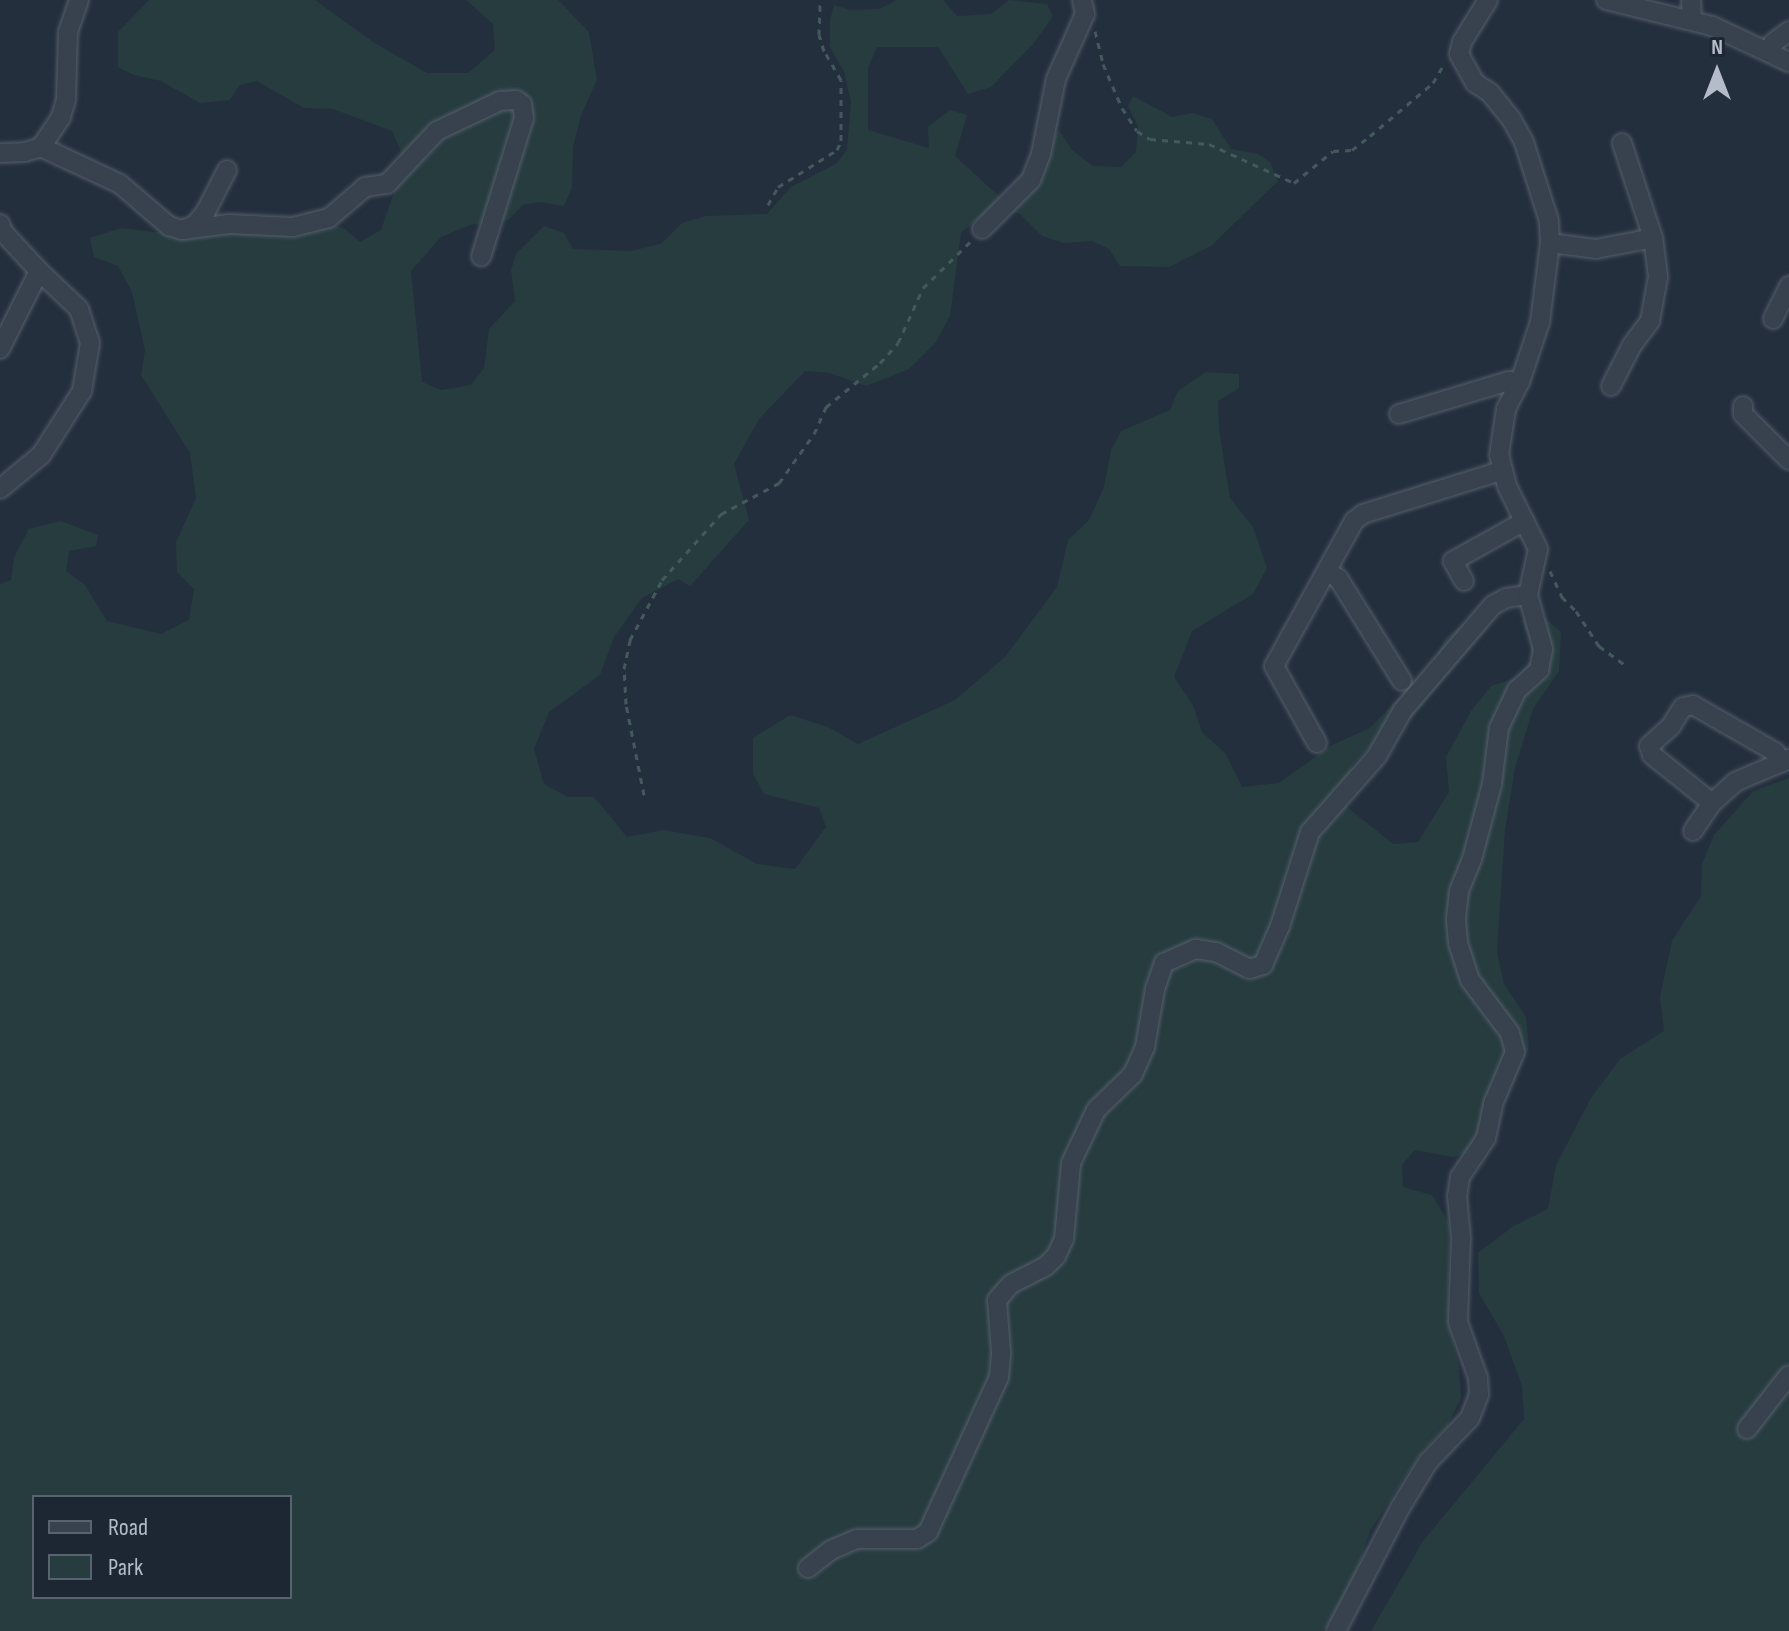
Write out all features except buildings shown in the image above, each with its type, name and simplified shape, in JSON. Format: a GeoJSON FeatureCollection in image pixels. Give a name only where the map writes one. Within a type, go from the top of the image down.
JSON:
{"type":"FeatureCollection","features":[{"type":"Feature","properties":{"kind":"street"},"geometry":{"type":"LineString","coordinates":[[0,153],[25,152],[41,147],[61,117],[66,99],[68,32],[79,0]]}},
{"type":"Feature","properties":{"kind":"street"},"geometry":{"type":"LineString","coordinates":[[982,229],[1031,180],[1041,154],[1056,79],[1083,19],[1082,0]]}},
{"type":"Feature","properties":{"kind":"street"},"geometry":{"type":"LineString","coordinates":[[1336,1631],[1428,1462],[1470,1418],[1479,1395],[1478,1378],[1458,1322],[1461,1238],[1457,1196],[1460,1177],[1486,1138],[1493,1104],[1515,1052],[1510,1033],[1470,980],[1458,943],[1456,919],[1459,891],[1486,811],[1499,728],[1517,690],[1539,670],[1543,649],[1528,595],[1538,549],[1501,471],[1499,455],[1506,409],[1520,382],[1540,322],[1550,243],[1549,221],[1524,142],[1512,120],[1464,69],[1459,54],[1462,42],[1488,0]]}},
{"type":"Feature","properties":{"kind":"street"},"geometry":{"type":"LineString","coordinates":[[1606,0],[1733,33],[1789,62]]}},
{"type":"Feature","properties":{"kind":"street"},"geometry":{"type":"LineString","coordinates":[[1691,0],[1692,21]]}},
{"type":"Feature","properties":{"kind":"street"},"geometry":{"type":"LineString","coordinates":[[1770,52],[1773,43],[1789,31]]}},
{"type":"Feature","properties":{"kind":"street"},"geometry":{"type":"LineString","coordinates":[[41,147],[120,184],[169,226],[182,230],[229,224],[293,227],[329,218],[365,187],[387,184],[395,179],[437,131],[500,101],[516,100],[522,104],[524,118],[481,257]]}},
{"type":"Feature","properties":{"kind":"street"},"geometry":{"type":"LineString","coordinates":[[1611,386],[1632,345],[1650,321],[1658,277],[1653,238],[1622,143]]}},
{"type":"Feature","properties":{"kind":"street"},"geometry":{"type":"LineString","coordinates":[[182,230],[196,224],[206,211],[219,191],[227,170]]}},
{"type":"Feature","properties":{"kind":"street"},"geometry":{"type":"LineString","coordinates":[[0,224],[3,232],[39,271],[79,309],[90,343],[82,391],[41,455],[0,489]]}},
{"type":"Feature","properties":{"kind":"street"},"geometry":{"type":"LineString","coordinates":[[1550,243],[1596,249],[1653,238]]}},
{"type":"Feature","properties":{"kind":"street"},"geometry":{"type":"LineString","coordinates":[[0,349],[39,271]]}},
{"type":"Feature","properties":{"kind":"street"},"geometry":{"type":"LineString","coordinates":[[1773,319],[1789,286]]}},
{"type":"Feature","properties":{"kind":"street"},"geometry":{"type":"LineString","coordinates":[[1399,414],[1509,381],[1520,382]]}},
{"type":"Feature","properties":{"kind":"street"},"geometry":{"type":"LineString","coordinates":[[1743,406],[1743,414],[1789,460]]}},
{"type":"Feature","properties":{"kind":"street"},"geometry":{"type":"LineString","coordinates":[[1317,743],[1274,666],[1354,521],[1363,514],[1501,471]]}},
{"type":"Feature","properties":{"kind":"street"},"geometry":{"type":"LineString","coordinates":[[1464,581],[1453,561],[1525,521]]}},
{"type":"Feature","properties":{"kind":"street"},"geometry":{"type":"LineString","coordinates":[[1327,572],[1338,578],[1402,681]]}},
{"type":"Feature","properties":{"kind":"street"},"geometry":{"type":"LineString","coordinates":[[808,1568],[831,1550],[857,1539],[917,1539],[928,1532],[999,1377],[1001,1352],[997,1300],[1011,1284],[1045,1267],[1056,1256],[1064,1239],[1071,1163],[1096,1110],[1133,1074],[1145,1047],[1155,989],[1164,963],[1196,949],[1216,952],[1249,969],[1263,965],[1280,926],[1310,832],[1377,756],[1403,710],[1493,605],[1506,598],[1528,595]]}},
{"type":"Feature","properties":{"kind":"street"},"geometry":{"type":"LineString","coordinates":[[1693,831],[1712,803],[1735,782],[1785,760],[1693,705],[1683,707],[1671,726],[1649,746],[1652,755],[1712,803]]}},
{"type":"Feature","properties":{"kind":"street"},"geometry":{"type":"LineString","coordinates":[[1747,1429],[1789,1375]]}},
{"type":"Feature","properties":{"kind":"path"},"geometry":{"type":"LineString","coordinates":[[768,205],[778,187],[837,150],[841,141],[841,80],[824,51],[819,35],[820,0]]}},
{"type":"Feature","properties":{"kind":"path"},"geometry":{"type":"LineString","coordinates":[[1083,19],[1095,29],[1103,64],[1122,108],[1137,131],[1150,139],[1209,144],[1294,183],[1333,151],[1352,150],[1370,136],[1433,83],[1446,61],[1459,54]]}},
{"type":"Feature","properties":{"kind":"path"},"geometry":{"type":"LineString","coordinates":[[644,795],[626,704],[624,669],[630,640],[662,580],[721,514],[779,483],[814,434],[826,407],[880,363],[898,343],[923,288],[982,229]]}},
{"type":"Feature","properties":{"kind":"path"},"geometry":{"type":"LineString","coordinates":[[1538,549],[1562,597],[1576,611],[1599,646],[1627,666]]}},
{"type":"Feature","properties":{"kind":"green space"},"geometry":{"type":"Polygon","coordinates":[[[149,0],[315,0],[373,42],[427,73],[468,73],[495,50],[493,24],[466,0],[558,0],[589,32],[597,80],[581,115],[573,147],[572,188],[564,206],[539,202],[523,205],[508,220],[470,225],[441,237],[411,271],[422,382],[441,390],[471,385],[484,368],[489,329],[515,301],[511,270],[516,254],[544,226],[564,233],[573,249],[630,251],[661,244],[682,223],[706,216],[767,214],[791,187],[836,164],[847,150],[851,102],[844,72],[830,47],[830,20],[834,5],[850,10],[879,9],[897,0],[943,0],[957,16],[991,14],[1009,0],[1047,4],[1053,16],[1034,43],[991,87],[968,94],[938,47],[877,47],[868,68],[868,130],[929,148],[928,127],[950,110],[967,115],[955,156],[1003,200],[1059,130],[1072,150],[1093,166],[1121,167],[1136,152],[1138,126],[1128,106],[1133,96],[1172,117],[1192,113],[1212,119],[1231,149],[1258,154],[1270,162],[1278,181],[1211,246],[1169,267],[1120,266],[1109,249],[1092,241],[1064,243],[1042,236],[1019,213],[982,215],[961,233],[950,316],[936,342],[909,369],[866,386],[830,373],[805,371],[759,419],[734,464],[749,520],[690,586],[678,579],[642,598],[614,637],[600,675],[549,712],[534,749],[544,784],[568,797],[594,797],[627,837],[663,830],[710,838],[757,864],[795,869],[826,827],[819,808],[764,794],[753,774],[753,738],[790,715],[828,727],[858,744],[955,700],[1005,657],[1057,587],[1068,540],[1089,520],[1104,487],[1111,450],[1121,431],[1170,410],[1178,391],[1206,372],[1239,374],[1239,388],[1218,401],[1219,429],[1230,498],[1253,527],[1267,568],[1253,594],[1192,631],[1174,677],[1193,705],[1202,732],[1226,754],[1242,787],[1279,783],[1332,745],[1370,728],[1433,662],[1446,637],[1491,603],[1496,618],[1412,718],[1377,740],[1352,765],[1347,807],[1393,844],[1418,842],[1449,792],[1446,757],[1471,711],[1491,686],[1516,678],[1531,660],[1531,643],[1522,621],[1540,614],[1561,632],[1559,671],[1533,709],[1515,768],[1505,830],[1497,952],[1504,984],[1526,1017],[1529,1046],[1507,1097],[1484,1124],[1471,1152],[1454,1157],[1415,1150],[1402,1165],[1403,1187],[1432,1195],[1449,1223],[1448,1319],[1459,1368],[1461,1398],[1447,1427],[1423,1450],[1370,1531],[1350,1593],[1323,1631],[0,1631],[0,584],[11,580],[14,557],[29,529],[61,521],[98,535],[96,546],[69,551],[66,571],[85,585],[107,621],[161,634],[189,620],[194,589],[177,572],[176,542],[196,498],[190,453],[141,375],[145,350],[132,292],[118,266],[94,257],[90,238],[121,228],[155,232],[328,223],[345,229],[360,242],[381,230],[405,161],[392,131],[333,109],[304,108],[257,81],[240,85],[230,100],[200,103],[161,81],[134,75],[118,67],[118,32],[149,0]]]}},
{"type":"Feature","properties":{"kind":"green space"},"geometry":{"type":"Polygon","coordinates":[[[1789,778],[1789,1631],[1371,1631],[1423,1541],[1524,1419],[1522,1386],[1504,1336],[1479,1293],[1478,1253],[1512,1227],[1548,1209],[1556,1165],[1591,1098],[1620,1059],[1664,1031],[1660,997],[1672,941],[1701,896],[1702,864],[1714,835],[1753,791],[1789,778]]]}}]}
